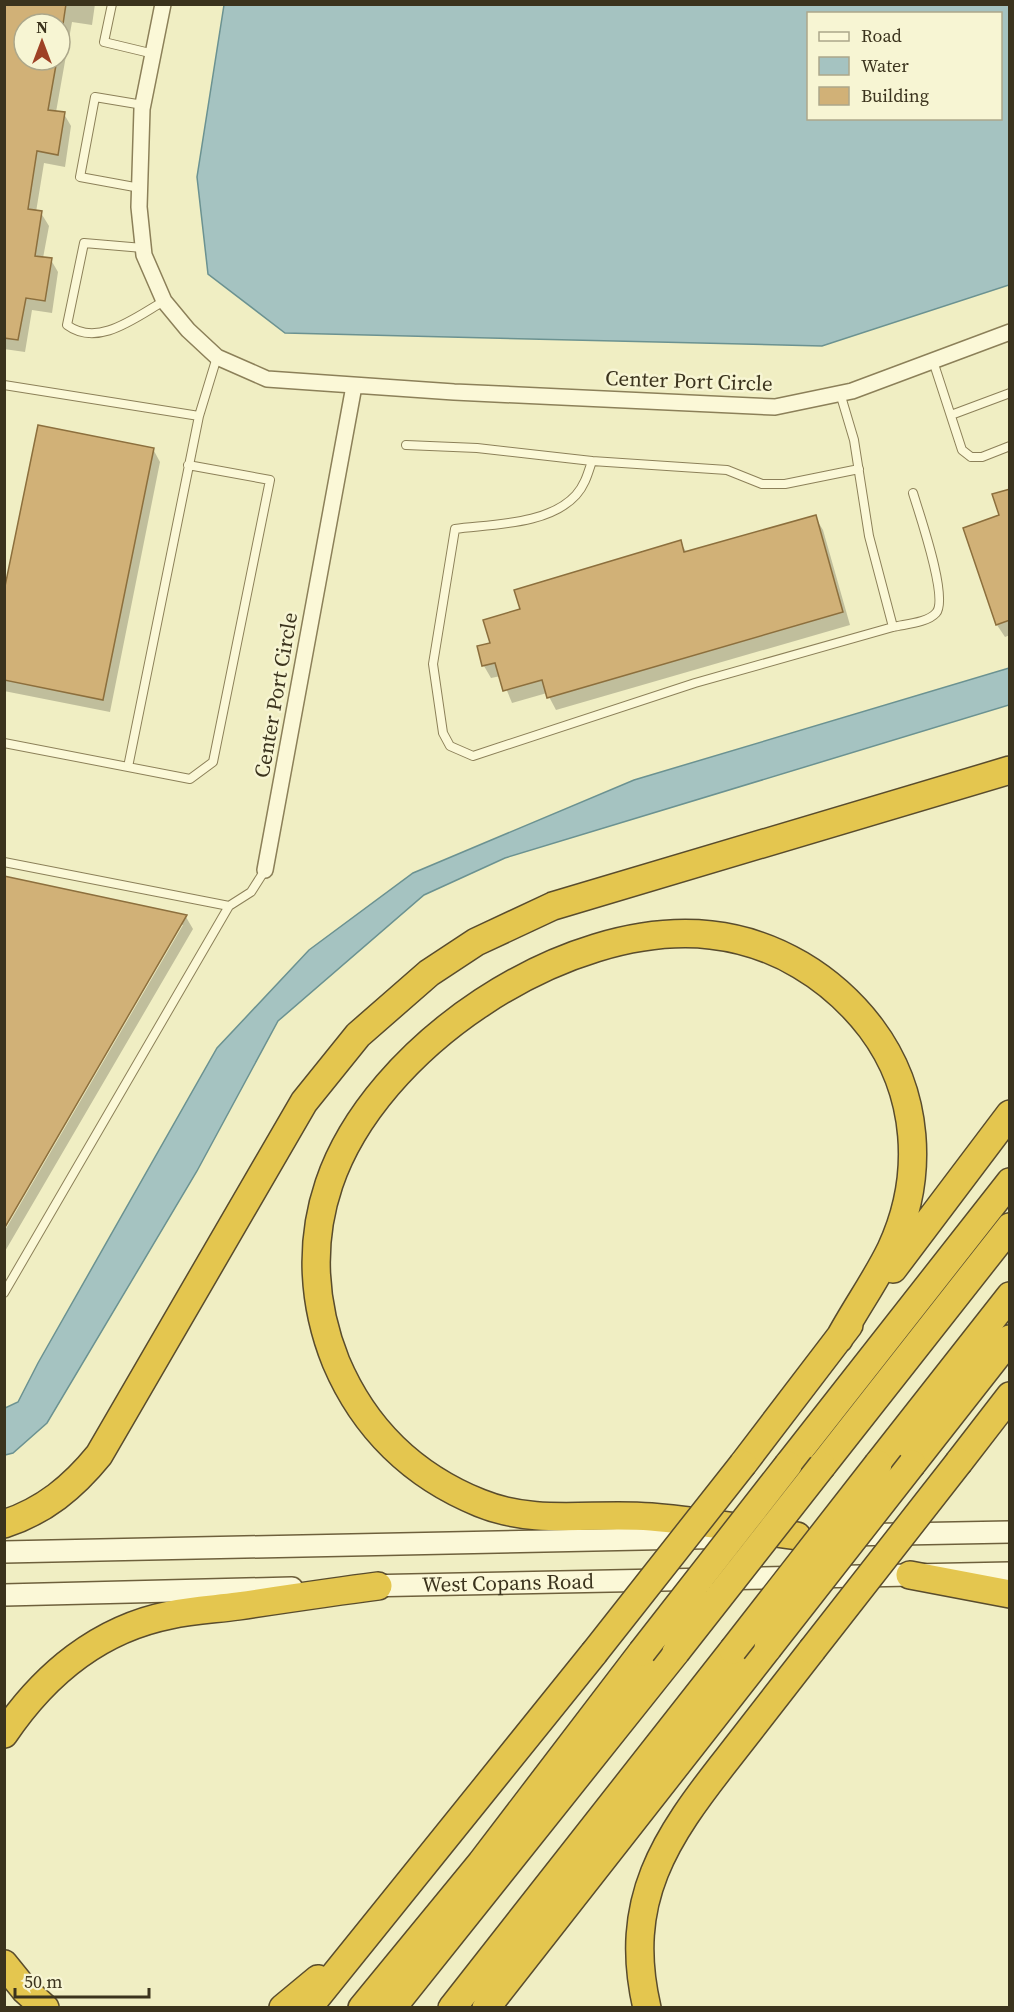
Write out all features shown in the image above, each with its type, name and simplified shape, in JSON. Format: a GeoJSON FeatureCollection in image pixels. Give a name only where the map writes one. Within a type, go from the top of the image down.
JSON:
{"type":"FeatureCollection","features":[{"type":"Feature","properties":{"kind":"highway"},"geometry":{"type":"LineString","coordinates":[[4,1524],[56,1498],[75,1482],[99,1455],[304,1102],[358,1035],[429,974],[476,942],[553,906],[1010,770]]}},
{"type":"Feature","properties":{"kind":"highway"},"geometry":{"type":"LineString","coordinates":[[797,1536],[648,1517],[545,1518],[525,1516],[483,1504],[449,1489],[421,1472],[389,1444],[363,1412],[333,1353],[320,1313],[316,1283],[316,1250],[322,1207],[346,1144],[373,1102],[430,1042],[491,996],[565,960],[630,941],[691,934],[746,942],[802,966],[851,1004],[887,1054],[907,1100],[913,1151],[909,1198],[887,1257],[839,1339]]}},
{"type":"Feature","properties":{"kind":"highway"},"geometry":{"type":"LineString","coordinates":[[308,2007],[594,1653],[743,1464],[1010,1114]]}},
{"type":"Feature","properties":{"kind":"highway"},"geometry":{"type":"LineString","coordinates":[[362,2007],[481,1863],[642,1652],[1010,1182]]}},
{"type":"Feature","properties":{"kind":"highway"},"geometry":{"type":"LineString","coordinates":[[392,2007],[1010,1227]]}},
{"type":"Feature","properties":{"kind":"highway"},"geometry":{"type":"LineString","coordinates":[[452,2007],[1010,1296]]}},
{"type":"Feature","properties":{"kind":"highway"},"geometry":{"type":"LineString","coordinates":[[486,2007],[1010,1339]]}},
{"type":"Feature","properties":{"kind":"highway"},"geometry":{"type":"LineString","coordinates":[[647,2007],[640,1959],[642,1920],[650,1881],[665,1844],[687,1809],[1010,1396]]}},
{"type":"Feature","properties":{"kind":"highway"},"geometry":{"type":"LineString","coordinates":[[910,1575],[1010,1594]]}},
{"type":"Feature","properties":{"kind":"highway"},"geometry":{"type":"LineString","coordinates":[[4,1734],[40,1687],[66,1663],[105,1638],[136,1624],[183,1612],[378,1586]]}},
{"type":"Feature","properties":{"kind":"highway"},"geometry":{"type":"LineString","coordinates":[[283,2007],[362,1941]]}},
{"type":"Feature","properties":{"kind":"highway"},"geometry":{"type":"LineString","coordinates":[[4,1964],[25,1990],[45,2007]]}},
{"type":"Feature","properties":{"kind":"main road","name":"West Copans Road"},"geometry":{"type":"LineString","coordinates":[[4,1552],[1010,1532]]}},
{"type":"Feature","properties":{"kind":"main road","name":"West Copans Road"},"geometry":{"type":"LineString","coordinates":[[4,1595],[1010,1573]]}},
{"type":"Feature","properties":{"kind":"street","name":"Center Port Circle"},"geometry":{"type":"LineString","coordinates":[[163,4],[143,105],[140,188],[143,248],[164,301],[188,330],[217,357],[267,379],[354,386],[775,407],[840,393],[1010,332]]}},
{"type":"Feature","properties":{"kind":"street","name":"Center Port Circle"},"geometry":{"type":"LineString","coordinates":[[266,870],[354,386]]}},
{"type":"Feature","properties":{"kind":"lane"},"geometry":{"type":"LineString","coordinates":[[112,4],[104,42],[153,54]]}},
{"type":"Feature","properties":{"kind":"lane"},"geometry":{"type":"LineString","coordinates":[[140,188],[80,177],[95,97],[143,105]]}},
{"type":"Feature","properties":{"kind":"lane"},"geometry":{"type":"LineString","coordinates":[[143,248],[84,243],[67,325],[78,333],[99,334],[125,324],[164,301]]}},
{"type":"Feature","properties":{"kind":"lane"},"geometry":{"type":"LineString","coordinates":[[128,767],[188,465],[199,416],[217,357]]}},
{"type":"Feature","properties":{"kind":"lane"},"geometry":{"type":"LineString","coordinates":[[933,361],[962,450],[971,457],[982,457],[1010,446]]}},
{"type":"Feature","properties":{"kind":"lane"},"geometry":{"type":"LineString","coordinates":[[4,385],[199,416]]}},
{"type":"Feature","properties":{"kind":"lane"},"geometry":{"type":"LineString","coordinates":[[840,393],[854,440],[869,536],[892,627]]}},
{"type":"Feature","properties":{"kind":"lane"},"geometry":{"type":"LineString","coordinates":[[951,415],[1010,393]]}},
{"type":"Feature","properties":{"kind":"lane"},"geometry":{"type":"LineString","coordinates":[[406,445],[477,448],[592,461],[727,470],[762,484],[784,484],[859,469]]}},
{"type":"Feature","properties":{"kind":"lane"},"geometry":{"type":"LineString","coordinates":[[592,461],[586,481],[575,496],[548,513],[520,520],[455,529],[433,664],[443,733],[450,746],[473,756],[695,683],[892,627],[919,622],[936,614],[940,606],[939,586],[913,493]]}},
{"type":"Feature","properties":{"kind":"lane"},"geometry":{"type":"LineString","coordinates":[[4,743],[190,779],[213,762],[270,480],[188,465]]}},
{"type":"Feature","properties":{"kind":"lane"},"geometry":{"type":"LineString","coordinates":[[4,862],[229,906]]}},
{"type":"Feature","properties":{"kind":"lane"},"geometry":{"type":"LineString","coordinates":[[4,1293],[229,906],[251,892],[266,870]]}},
{"type":"Feature","properties":{"kind":"water"},"geometry":{"type":"Polygon","coordinates":[[[224,5],[1009,5],[1009,285],[822,346],[285,333],[208,274],[197,177],[224,5]]]}},
{"type":"Feature","properties":{"kind":"water"},"geometry":{"type":"Polygon","coordinates":[[[1009,668],[1009,705],[505,858],[424,895],[278,1021],[197,1171],[47,1423],[13,1453],[5,1455],[5,1408],[18,1402],[217,1048],[309,950],[413,873],[634,780],[1009,668]]]}},
{"type":"Feature","properties":{"kind":"building"},"geometry":{"type":"Polygon","coordinates":[[[4,4],[66,4],[65,12],[12,12],[12,72],[55,72],[48,110],[65,112],[58,155],[37,151],[28,209],[42,211],[35,256],[52,258],[45,301],[26,298],[18,340],[4,338],[4,4]]]}},
{"type":"Feature","properties":{"kind":"building"},"geometry":{"type":"Polygon","coordinates":[[[38,425],[154,448],[103,700],[4,680],[4,591],[38,425]]]}},
{"type":"Feature","properties":{"kind":"building"},"geometry":{"type":"Polygon","coordinates":[[[1010,489],[1010,620],[996,625],[963,528],[999,515],[992,494],[1010,489]]]}},
{"type":"Feature","properties":{"kind":"building"},"geometry":{"type":"Polygon","coordinates":[[[816,515],[843,612],[547,698],[542,680],[503,691],[495,663],[482,666],[477,646],[490,643],[483,620],[520,609],[514,590],[681,540],[684,552],[816,515]]]}},
{"type":"Feature","properties":{"kind":"building"},"geometry":{"type":"Polygon","coordinates":[[[4,876],[187,915],[4,1229],[4,876]]]}}]}
